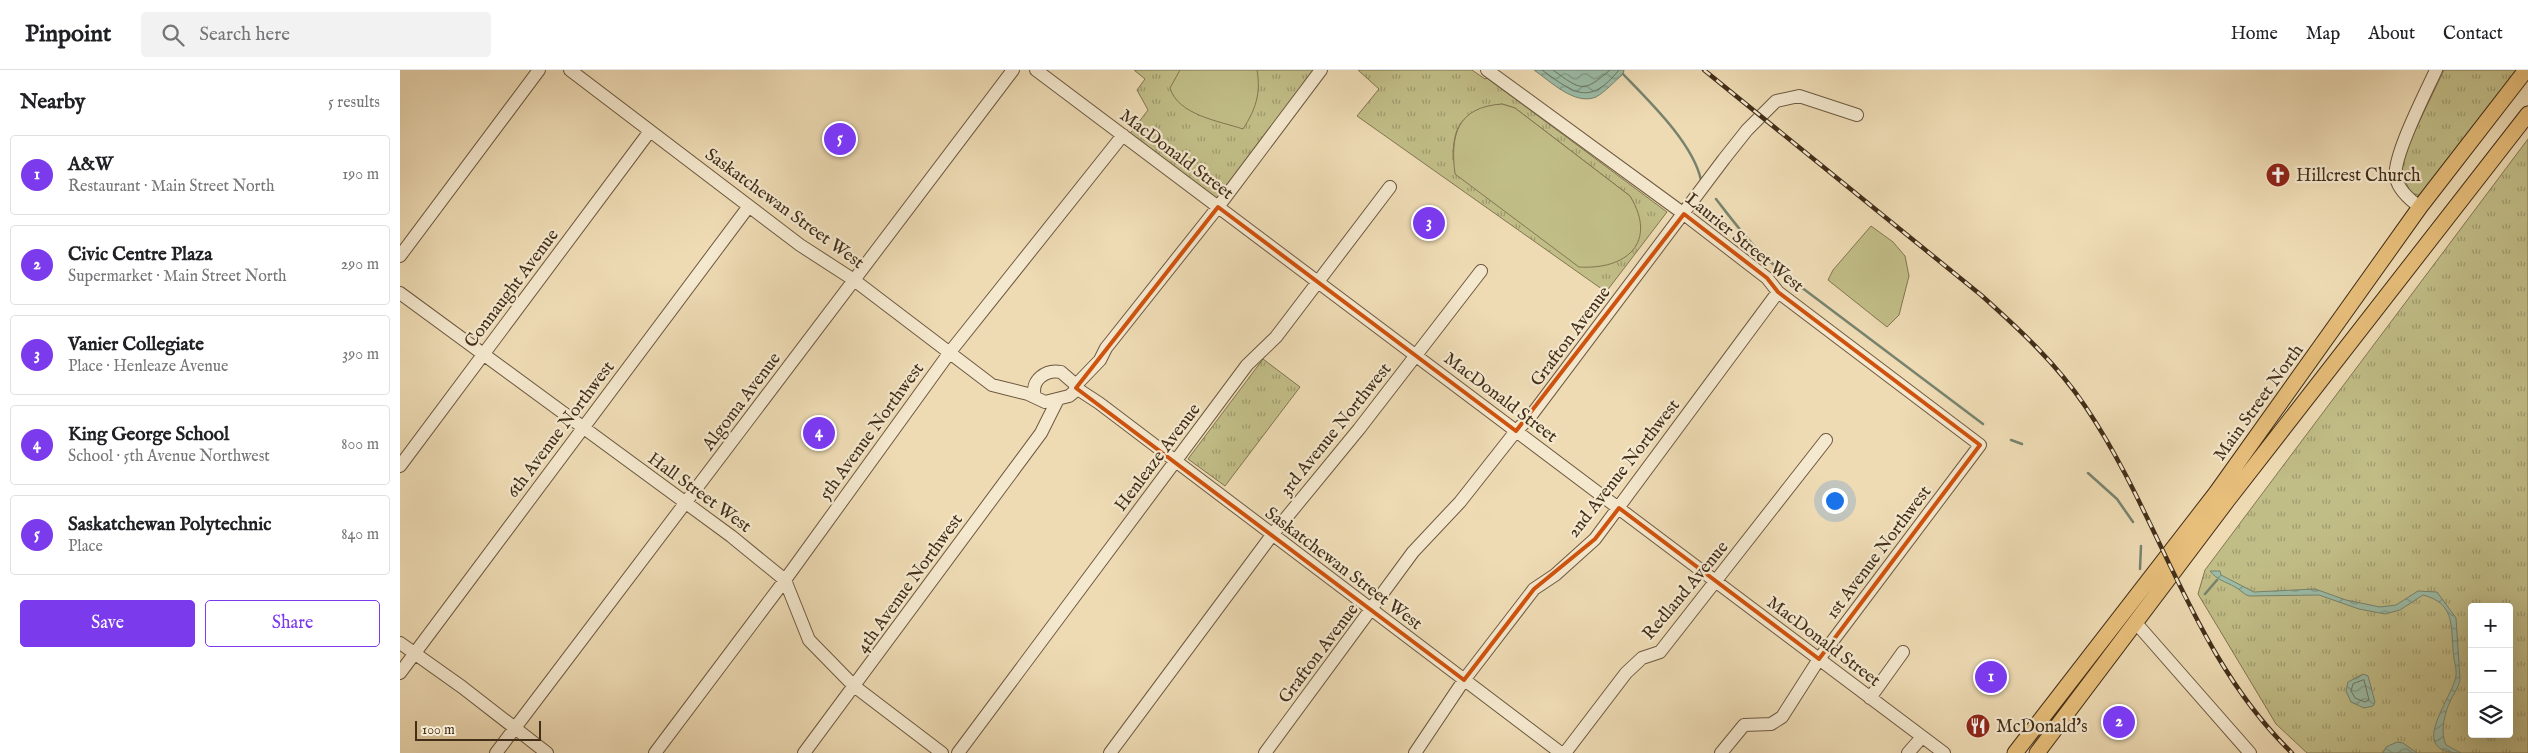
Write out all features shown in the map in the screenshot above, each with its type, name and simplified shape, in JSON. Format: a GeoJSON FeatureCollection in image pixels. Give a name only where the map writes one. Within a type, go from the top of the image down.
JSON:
{"type":"FeatureCollection","features":[{"type":"Feature","properties":{"kind":"main road","name":"Main Street North"},"geometry":{"type":"LineString","coordinates":[[2015,753],[2216,493],[2420,207],[2526,70]]}},
{"type":"Feature","properties":{"kind":"main road","name":"Main Street North"},"geometry":{"type":"LineString","coordinates":[[2037,753],[2227,501],[2528,114]]}},
{"type":"Feature","properties":{"kind":"street"},"geometry":{"type":"LineString","coordinates":[[400,256],[539,70]]}},
{"type":"Feature","properties":{"kind":"street","name":"Saskatchewan Street West"},"geometry":{"type":"LineString","coordinates":[[570,70],[800,245],[854,280],[980,375],[984,380],[1000,388],[1021,392],[1038,399],[1069,389]]}},
{"type":"Feature","properties":{"kind":"street","name":"Algoma Avenue"},"geometry":{"type":"LineString","coordinates":[[496,753],[1013,70]]}},
{"type":"Feature","properties":{"kind":"street","name":"MacDonald Street"},"geometry":{"type":"LineString","coordinates":[[1036,70],[1944,753]]}},
{"type":"Feature","properties":{"kind":"street"},"geometry":{"type":"LineString","coordinates":[[1069,389],[1094,356],[1106,348],[1218,207],[1321,70]]}},
{"type":"Feature","properties":{"kind":"street","name":"Laurier Street West"},"geometry":{"type":"LineString","coordinates":[[1487,70],[1684,214],[1767,278],[1778,292],[1980,445]]}},
{"type":"Feature","properties":{"kind":"street"},"geometry":{"type":"LineString","coordinates":[[2420,207],[2406,196],[2395,177],[2399,156],[2436,70]]}},
{"type":"Feature","properties":{"kind":"street","name":"Grafton Avenue"},"geometry":{"type":"LineString","coordinates":[[1265,753],[1413,552],[1460,502],[1516,431],[1530,417],[1747,130],[1776,101],[1799,96],[1857,115]]}},
{"type":"Feature","properties":{"kind":"street","name":"Connaught Avenue"},"geometry":{"type":"LineString","coordinates":[[400,466],[650,131]]}},
{"type":"Feature","properties":{"kind":"street","name":"5th Avenue Northwest"},"geometry":{"type":"LineString","coordinates":[[655,753],[785,580],[950,352],[1123,135]]}},
{"type":"Feature","properties":{"kind":"street","name":"Henleaze Avenue"},"geometry":{"type":"LineString","coordinates":[[958,753],[1247,365],[1276,337],[1390,187]]}},
{"type":"Feature","properties":{"kind":"street","name":"6th Avenue Northwest"},"geometry":{"type":"LineString","coordinates":[[400,673],[749,206]]}},
{"type":"Feature","properties":{"kind":"street","name":"3rd Avenue Northwest"},"geometry":{"type":"LineString","coordinates":[[1110,753],[1272,535],[1481,271]]}},
{"type":"Feature","properties":{"kind":"street","name":"2nd Avenue Northwest"},"geometry":{"type":"LineString","coordinates":[[1415,753],[1464,680],[1534,589],[1555,575],[1595,539],[1778,292]]}},
{"type":"Feature","properties":{"kind":"street","name":"Hall Street West"},"geometry":{"type":"LineString","coordinates":[[400,293],[584,426],[687,503],[785,580]]}},
{"type":"Feature","properties":{"kind":"street","name":"Saskatchewan Street West"},"geometry":{"type":"LineString","coordinates":[[980,375],[1004,384],[1037,380],[1042,375],[1055,371],[1069,389],[1087,401],[1106,410],[1563,753]]}},
{"type":"Feature","properties":{"kind":"street"},"geometry":{"type":"LineString","coordinates":[[1037,380],[1034,386],[1038,399],[1041,433]]}},
{"type":"Feature","properties":{"kind":"street","name":"4th Avenue Northwest"},"geometry":{"type":"LineString","coordinates":[[804,753],[1041,433],[1069,389]]}},
{"type":"Feature","properties":{"kind":"street","name":"Redland Avenue"},"geometry":{"type":"LineString","coordinates":[[1563,753],[1626,673],[1642,658],[1660,652],[1717,582],[1826,440]]}},
{"type":"Feature","properties":{"kind":"street","name":"1st Avenue Northwest"},"geometry":{"type":"LineString","coordinates":[[1721,753],[1744,725],[1771,724],[1782,717],[1819,659],[1980,445]]}},
{"type":"Feature","properties":{"kind":"street"},"geometry":{"type":"LineString","coordinates":[[785,580],[808,640],[854,686],[942,753]]}},
{"type":"Feature","properties":{"kind":"street"},"geometry":{"type":"LineString","coordinates":[[2136,624],[2250,753]]}},
{"type":"Feature","properties":{"kind":"street"},"geometry":{"type":"LineString","coordinates":[[400,643],[462,686],[547,753]]}},
{"type":"Feature","properties":{"kind":"street"},"geometry":{"type":"LineString","coordinates":[[1870,698],[1903,652]]}},
{"type":"Feature","properties":{"kind":"street"},"geometry":{"type":"LineString","coordinates":[[1908,753],[1922,737]]}},
{"type":"Feature","properties":{"kind":"highlighted area"},"geometry":{"type":"Polygon","coordinates":[[[1218,207],[1516,431],[1684,214],[1767,278],[1778,292],[1980,445],[1819,659],[1619,508],[1595,539],[1534,589],[1464,680],[1076,388],[1218,207]]]}},
{"type":"Feature","properties":{"kind":"green space"},"geometry":{"type":"Polygon","coordinates":[[[1134,70],[1316,70],[1217,201],[1129,135],[1148,110],[1137,90],[1145,79],[1134,70]]]}},
{"type":"Feature","properties":{"kind":"green space"},"geometry":{"type":"Polygon","coordinates":[[[1180,70],[1257,70],[1258,94],[1251,115],[1243,129],[1200,116],[1181,105],[1174,97],[1170,88],[1180,70]]]}},
{"type":"Feature","properties":{"kind":"green space"},"geometry":{"type":"Polygon","coordinates":[[[1358,70],[1472,70],[1485,79],[1487,78],[1667,212],[1606,292],[1357,116],[1379,89],[1358,70]],[[1502,104],[1479,111],[1464,120],[1455,135],[1453,160],[1630,196],[1515,108],[1502,104]]]}},
{"type":"Feature","properties":{"kind":"green space"},"geometry":{"type":"Polygon","coordinates":[[[2444,70],[2518,70],[2421,196],[2411,193],[2401,172],[2410,141],[2444,70]]]}},
{"type":"Feature","properties":{"kind":"green space"},"geometry":{"type":"Polygon","coordinates":[[[1502,104],[1515,108],[1630,196],[1638,212],[1641,227],[1639,239],[1633,250],[1624,258],[1611,264],[1596,267],[1579,267],[1455,174],[1454,147],[1456,136],[1466,117],[1487,106],[1502,104]]]}},
{"type":"Feature","properties":{"kind":"green space"},"geometry":{"type":"Polygon","coordinates":[[[2528,139],[2528,753],[2307,753],[2276,724],[2198,594],[2205,570],[2528,139]]]}},
{"type":"Feature","properties":{"kind":"green space"},"geometry":{"type":"Polygon","coordinates":[[[1871,226],[1893,242],[1905,256],[1909,276],[1899,315],[1887,327],[1828,280],[1833,270],[1871,226]]]}},
{"type":"Feature","properties":{"kind":"green space"},"geometry":{"type":"Polygon","coordinates":[[[1263,359],[1300,387],[1225,486],[1188,459],[1263,359]]]}},
{"type":"Feature","properties":{"kind":"water"},"geometry":{"type":"Polygon","coordinates":[[[1534,70],[1624,70],[1623,74],[1603,92],[1596,97],[1588,99],[1563,91],[1534,70]]]}},
{"type":"Feature","properties":{"kind":"water"},"geometry":{"type":"Polygon","coordinates":[[[2210,571],[2220,571],[2221,575],[2254,592],[2315,589],[2346,600],[2380,607],[2396,605],[2418,591],[2437,592],[2456,618],[2460,679],[2446,712],[2443,733],[2446,745],[2461,753],[2445,751],[2436,744],[2434,735],[2436,724],[2456,676],[2451,623],[2446,609],[2440,603],[2423,595],[2400,610],[2385,614],[2359,609],[2319,595],[2249,596],[2219,579],[2210,571]]]}},
{"type":"Feature","properties":{"kind":"water"},"geometry":{"type":"Polygon","coordinates":[[[2363,674],[2368,676],[2375,702],[2373,706],[2364,708],[2351,702],[2346,691],[2348,682],[2363,674]]]}},
{"type":"Feature","properties":{"kind":"water"},"geometry":{"type":"Polygon","coordinates":[[[2397,742],[2403,743],[2417,753],[2383,753],[2386,747],[2397,742]]]}},
{"type":"Feature","properties":{"kind":"waterway"},"geometry":{"type":"LineString","coordinates":[[1623,74],[1680,137],[1696,166],[1701,180]]}},
{"type":"Feature","properties":{"kind":"waterway"},"geometry":{"type":"LineString","coordinates":[[1716,199],[1757,249],[1787,275]]}},
{"type":"Feature","properties":{"kind":"waterway"},"geometry":{"type":"LineString","coordinates":[[1801,287],[1983,424]]}},
{"type":"Feature","properties":{"kind":"waterway"},"geometry":{"type":"LineString","coordinates":[[2011,440],[2022,444]]}},
{"type":"Feature","properties":{"kind":"waterway"},"geometry":{"type":"LineString","coordinates":[[2088,473],[2117,499],[2133,522]]}},
{"type":"Feature","properties":{"kind":"waterway"},"geometry":{"type":"LineString","coordinates":[[2140,569],[2141,546]]}},
{"type":"Feature","properties":{"kind":"waterway"},"geometry":{"type":"LineString","coordinates":[[2205,594],[2217,580]]}},
{"type":"Feature","properties":{"kind":"railway"},"geometry":{"type":"LineString","coordinates":[[1704,70],[1981,295],[2023,334],[2062,375],[2085,406],[2112,449],[2203,630],[2228,674],[2258,715],[2292,753]]}},
{"type":"Feature","properties":{"kind":"place","name":"Saskatchewan Polytechnic"},"geometry":{"type":"Point","coordinates":[840,139]}},
{"type":"Feature","properties":{"kind":"place","name":"Hillcrest Church"},"geometry":{"type":"Point","coordinates":[2278,175]}},
{"type":"Feature","properties":{"kind":"place","name":"Vanier Collegiate"},"geometry":{"type":"Point","coordinates":[1429,223]}},
{"type":"Feature","properties":{"kind":"place","name":"King George School"},"geometry":{"type":"Point","coordinates":[819,433]}},
{"type":"Feature","properties":{"kind":"place","name":"A&W"},"geometry":{"type":"Point","coordinates":[1991,677]}},
{"type":"Feature","properties":{"kind":"place","name":"Civic Centre Plaza"},"geometry":{"type":"Point","coordinates":[2119,722]}},
{"type":"Feature","properties":{"kind":"place","name":"McDonald's"},"geometry":{"type":"Point","coordinates":[1978,726]}}]}
